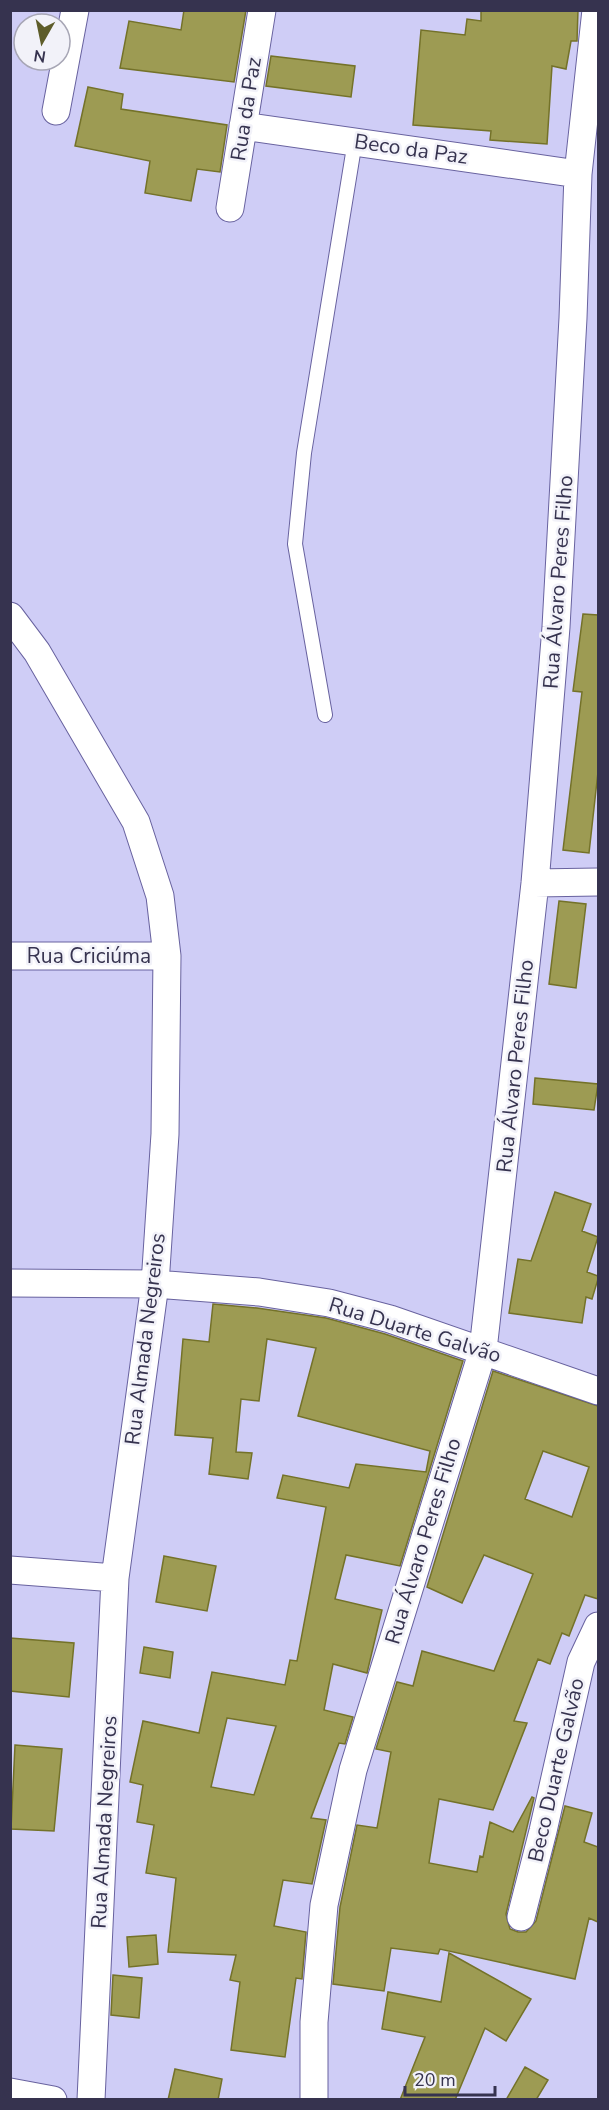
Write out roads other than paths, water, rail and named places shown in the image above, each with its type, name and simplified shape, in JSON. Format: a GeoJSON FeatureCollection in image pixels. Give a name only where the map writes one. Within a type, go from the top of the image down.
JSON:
{"type":"FeatureCollection","features":[{"type":"Feature","properties":{"kind":"street"},"geometry":{"type":"LineString","coordinates":[[56,111],[75,10]]}},
{"type":"Feature","properties":{"kind":"street","name":"Rua da Paz"},"geometry":{"type":"LineString","coordinates":[[230,208],[262,10]]}},
{"type":"Feature","properties":{"kind":"street","name":"Rua Álvaro Peres Filho"},"geometry":{"type":"LineString","coordinates":[[314,2100],[314,2022],[323,1916],[351,1781],[392,1638],[483,1350],[535,883],[556,627],[573,318],[578,174],[596,10]]}},
{"type":"Feature","properties":{"kind":"street","name":"Beco da Paz"},"geometry":{"type":"LineString","coordinates":[[243,126],[578,174]]}},
{"type":"Feature","properties":{"kind":"street","name":"Rua Almada Negreiros"},"geometry":{"type":"LineString","coordinates":[[10,616],[24,653],[136,822],[160,897],[167,956],[165,1134],[155,1284],[115,1578],[91,2100]]}},
{"type":"Feature","properties":{"kind":"street"},"geometry":{"type":"LineString","coordinates":[[535,883],[598,882]]}},
{"type":"Feature","properties":{"kind":"street","name":"Rua Criciúma"},"geometry":{"type":"LineString","coordinates":[[10,956],[167,956]]}},
{"type":"Feature","properties":{"kind":"street","name":"Rua Duarte Galvão"},"geometry":{"type":"LineString","coordinates":[[10,1283],[155,1284],[259,1292],[329,1303],[390,1319],[598,1391]]}},
{"type":"Feature","properties":{"kind":"street"},"geometry":{"type":"LineString","coordinates":[[10,1570],[115,1578]]}},
{"type":"Feature","properties":{"kind":"street","name":"Beco Duarte Galvão"},"geometry":{"type":"LineString","coordinates":[[521,1917],[581,1662],[598,1626]]}},
{"type":"Feature","properties":{"kind":"street"},"geometry":{"type":"LineString","coordinates":[[10,2092],[53,2100]]}},
{"type":"Feature","properties":{"kind":"lane"},"geometry":{"type":"LineString","coordinates":[[325,715],[295,544],[304,453],[355,141]]}}]}
